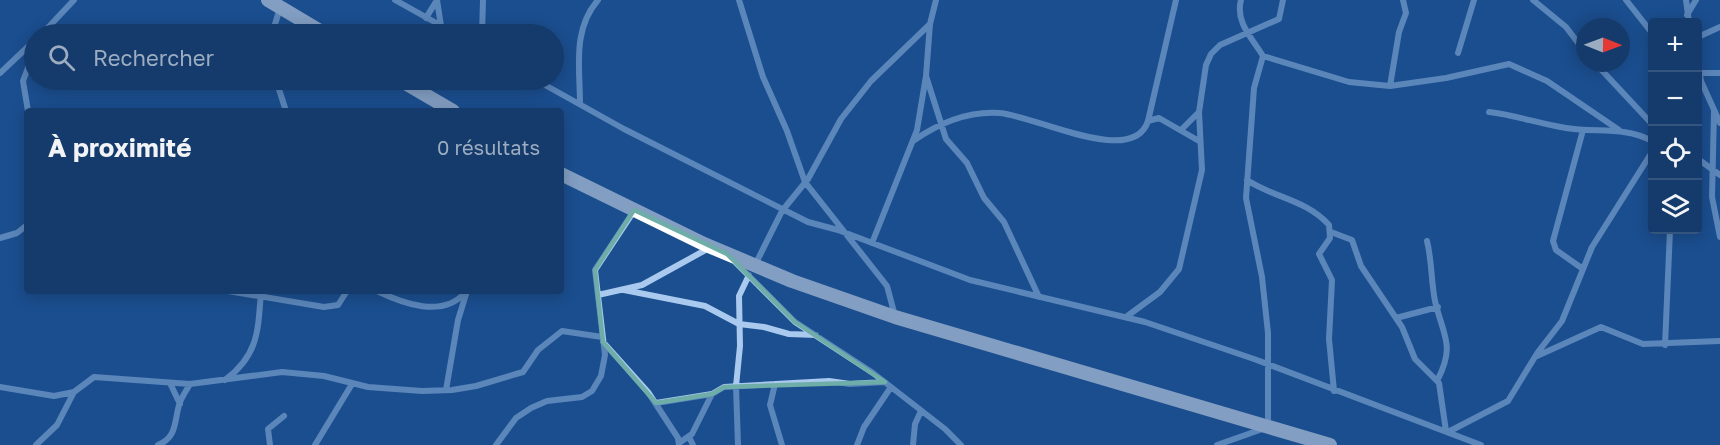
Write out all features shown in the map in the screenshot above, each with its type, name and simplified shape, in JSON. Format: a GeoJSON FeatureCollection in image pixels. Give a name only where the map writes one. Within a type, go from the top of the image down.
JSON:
{"type":"FeatureCollection","features":[{"type":"Feature","properties":{"kind":"highway"},"geometry":{"type":"LineString","coordinates":[[268,0],[308,24]]}},
{"type":"Feature","properties":{"kind":"highway"},"geometry":{"type":"LineString","coordinates":[[417,90],[448,108]]}},
{"type":"Feature","properties":{"kind":"highway"},"geometry":{"type":"LineString","coordinates":[[564,175],[727,254],[752,271],[896,317],[1330,445]]}},
{"type":"Feature","properties":{"kind":"street"},"geometry":{"type":"LineString","coordinates":[[51,24],[74,0]]}},
{"type":"Feature","properties":{"kind":"street"},"geometry":{"type":"LineString","coordinates":[[395,0],[437,24]]}},
{"type":"Feature","properties":{"kind":"street"},"geometry":{"type":"LineString","coordinates":[[426,18],[437,0]]}},
{"type":"Feature","properties":{"kind":"street"},"geometry":{"type":"LineString","coordinates":[[437,0],[441,24]]}},
{"type":"Feature","properties":{"kind":"street"},"geometry":{"type":"LineString","coordinates":[[482,24],[483,0]]}},
{"type":"Feature","properties":{"kind":"street"},"geometry":{"type":"LineString","coordinates":[[580,104],[579,47],[588,17],[598,0]]}},
{"type":"Feature","properties":{"kind":"street"},"geometry":{"type":"LineString","coordinates":[[739,0],[763,77],[787,131],[805,182],[887,286],[896,317]]}},
{"type":"Feature","properties":{"kind":"street"},"geometry":{"type":"LineString","coordinates":[[872,243],[913,141],[926,76],[930,24],[936,0]]}},
{"type":"Feature","properties":{"kind":"street"},"geometry":{"type":"LineString","coordinates":[[913,141],[964,115],[1002,113],[1103,141],[1135,139],[1143,133],[1148,121],[1176,0]]}},
{"type":"Feature","properties":{"kind":"street"},"geometry":{"type":"LineString","coordinates":[[1241,0],[1239,13],[1247,32],[1263,56],[1349,82],[1390,86],[1446,78],[1509,64],[1547,81],[1619,130],[1648,139]]}},
{"type":"Feature","properties":{"kind":"street"},"geometry":{"type":"LineString","coordinates":[[1126,317],[1160,292],[1179,269],[1202,170],[1199,112],[1206,65],[1211,54],[1220,45],[1279,19],[1283,0]]}},
{"type":"Feature","properties":{"kind":"street"},"geometry":{"type":"LineString","coordinates":[[1390,86],[1399,32],[1406,13],[1402,0]]}},
{"type":"Feature","properties":{"kind":"street"},"geometry":{"type":"LineString","coordinates":[[1458,53],[1474,0]]}},
{"type":"Feature","properties":{"kind":"street"},"geometry":{"type":"LineString","coordinates":[[1533,0],[1566,27],[1576,40]]}},
{"type":"Feature","properties":{"kind":"street"},"geometry":{"type":"LineString","coordinates":[[1626,0],[1648,27]]}},
{"type":"Feature","properties":{"kind":"street"},"geometry":{"type":"LineString","coordinates":[[1686,0],[1688,18]]}},
{"type":"Feature","properties":{"kind":"street"},"geometry":{"type":"LineString","coordinates":[[1687,15],[1696,0]]}},
{"type":"Feature","properties":{"kind":"street"},"geometry":{"type":"LineString","coordinates":[[275,24],[280,8]]}},
{"type":"Feature","properties":{"kind":"street"},"geometry":{"type":"LineString","coordinates":[[738,445],[736,386],[740,296],[782,211],[805,182],[840,119],[871,81],[930,24]]}},
{"type":"Feature","properties":{"kind":"street"},"geometry":{"type":"LineString","coordinates":[[1702,35],[1720,27]]}},
{"type":"Feature","properties":{"kind":"street"},"geometry":{"type":"LineString","coordinates":[[0,73],[24,50]]}},
{"type":"Feature","properties":{"kind":"street"},"geometry":{"type":"LineString","coordinates":[[1217,445],[1268,427],[1267,378],[1270,366],[1263,277],[1246,198],[1254,88],[1263,56]]}},
{"type":"Feature","properties":{"kind":"street"},"geometry":{"type":"LineString","coordinates":[[1604,72],[1648,119]]}},
{"type":"Feature","properties":{"kind":"street"},"geometry":{"type":"LineString","coordinates":[[1702,74],[1720,73]]}},
{"type":"Feature","properties":{"kind":"street"},"geometry":{"type":"LineString","coordinates":[[926,76],[946,139],[967,163],[984,198],[1004,222],[1039,297]]}},
{"type":"Feature","properties":{"kind":"street"},"geometry":{"type":"LineString","coordinates":[[1702,82],[1720,123]]}},
{"type":"Feature","properties":{"kind":"street"},"geometry":{"type":"LineString","coordinates":[[24,90],[28,108]]}},
{"type":"Feature","properties":{"kind":"street"},"geometry":{"type":"LineString","coordinates":[[279,90],[285,108]]}},
{"type":"Feature","properties":{"kind":"street"},"geometry":{"type":"LineString","coordinates":[[554,90],[782,211],[808,222],[847,233],[970,280],[1126,317],[1270,366],[1480,445]]}},
{"type":"Feature","properties":{"kind":"street"},"geometry":{"type":"LineString","coordinates":[[1181,130],[1199,112]]}},
{"type":"Feature","properties":{"kind":"street"},"geometry":{"type":"LineString","coordinates":[[1489,112],[1584,130],[1619,130]]}},
{"type":"Feature","properties":{"kind":"street"},"geometry":{"type":"LineString","coordinates":[[1714,112],[1712,197],[1720,237]]}},
{"type":"Feature","properties":{"kind":"street"},"geometry":{"type":"LineString","coordinates":[[1148,121],[1159,118],[1199,141]]}},
{"type":"Feature","properties":{"kind":"street"},"geometry":{"type":"LineString","coordinates":[[1583,269],[1556,250],[1553,241],[1584,130]]}},
{"type":"Feature","properties":{"kind":"street"},"geometry":{"type":"LineString","coordinates":[[1447,431],[1508,401],[1535,356],[1562,321],[1592,247],[1648,160]]}},
{"type":"Feature","properties":{"kind":"street"},"geometry":{"type":"LineString","coordinates":[[1702,162],[1720,175]]}},
{"type":"Feature","properties":{"kind":"street"},"geometry":{"type":"LineString","coordinates":[[1247,180],[1262,190],[1286,196],[1316,213],[1329,225],[1330,238],[1319,254],[1332,280],[1329,339],[1334,391]]}},
{"type":"Feature","properties":{"kind":"street"},"geometry":{"type":"LineString","coordinates":[[496,445],[516,418],[531,408],[547,401],[582,397],[592,391],[601,376],[605,355],[595,270],[634,210]]}},
{"type":"Feature","properties":{"kind":"street"},"geometry":{"type":"LineString","coordinates":[[0,236],[17,233],[24,227]]}},
{"type":"Feature","properties":{"kind":"street"},"geometry":{"type":"LineString","coordinates":[[1330,232],[1352,240],[1364,272],[1396,318],[1415,359],[1437,381]]}},
{"type":"Feature","properties":{"kind":"street"},"geometry":{"type":"LineString","coordinates":[[1665,345],[1670,234]]}},
{"type":"Feature","properties":{"kind":"street"},"geometry":{"type":"LineString","coordinates":[[1427,241],[1448,352],[1437,381],[1447,431]]}},
{"type":"Feature","properties":{"kind":"street"},"geometry":{"type":"LineString","coordinates":[[598,295],[642,285],[711,247]]}},
{"type":"Feature","properties":{"kind":"street"},"geometry":{"type":"LineString","coordinates":[[752,271],[795,322],[885,382],[961,445]]}},
{"type":"Feature","properties":{"kind":"street"},"geometry":{"type":"LineString","coordinates":[[624,290],[695,303],[739,324],[764,327],[789,334],[816,335]]}},
{"type":"Feature","properties":{"kind":"street"},"geometry":{"type":"LineString","coordinates":[[225,381],[237,372],[253,349],[261,311],[261,294],[333,307],[338,305],[345,294]]}},
{"type":"Feature","properties":{"kind":"street"},"geometry":{"type":"LineString","coordinates":[[385,294],[417,306],[432,308],[456,303],[464,294]]}},
{"type":"Feature","properties":{"kind":"street"},"geometry":{"type":"LineString","coordinates":[[446,390],[458,320],[466,294]]}},
{"type":"Feature","properties":{"kind":"street"},"geometry":{"type":"LineString","coordinates":[[1396,318],[1438,307]]}},
{"type":"Feature","properties":{"kind":"street"},"geometry":{"type":"LineString","coordinates":[[1535,356],[1600,327],[1606,327],[1635,343],[1665,345],[1720,341]]}},
{"type":"Feature","properties":{"kind":"street"},"geometry":{"type":"LineString","coordinates":[[0,387],[54,396],[74,392],[94,377],[190,384],[282,372],[324,376],[352,384],[422,391],[446,390],[476,386],[523,372],[538,350],[562,331],[602,339],[656,403],[679,444],[689,437],[699,425],[712,394]]}},
{"type":"Feature","properties":{"kind":"street"},"geometry":{"type":"LineString","coordinates":[[656,403],[712,394],[724,387],[829,381],[850,384],[885,382]]}},
{"type":"Feature","properties":{"kind":"street"},"geometry":{"type":"LineString","coordinates":[[170,383],[180,404]]}},
{"type":"Feature","properties":{"kind":"street"},"geometry":{"type":"LineString","coordinates":[[158,445],[165,442],[175,429],[180,404],[190,384]]}},
{"type":"Feature","properties":{"kind":"street"},"geometry":{"type":"LineString","coordinates":[[315,445],[352,384]]}},
{"type":"Feature","properties":{"kind":"street"},"geometry":{"type":"LineString","coordinates":[[775,384],[770,405],[782,445]]}},
{"type":"Feature","properties":{"kind":"street"},"geometry":{"type":"LineString","coordinates":[[856,445],[864,427],[891,387]]}},
{"type":"Feature","properties":{"kind":"street"},"geometry":{"type":"LineString","coordinates":[[36,445],[57,425],[74,392]]}},
{"type":"Feature","properties":{"kind":"street"},"geometry":{"type":"LineString","coordinates":[[913,445],[915,424],[921,411]]}},
{"type":"Feature","properties":{"kind":"street"},"geometry":{"type":"LineString","coordinates":[[270,445],[268,429],[284,416]]}},
{"type":"Feature","properties":{"kind":"street"},"geometry":{"type":"LineString","coordinates":[[689,437],[693,445]]}},
{"type":"Feature","properties":{"kind":"highlighted area"},"geometry":{"type":"Polygon","coordinates":[[[634,210],[727,254],[795,322],[885,382],[724,387],[712,394],[656,403],[603,342],[595,270],[634,210]]]}}]}
